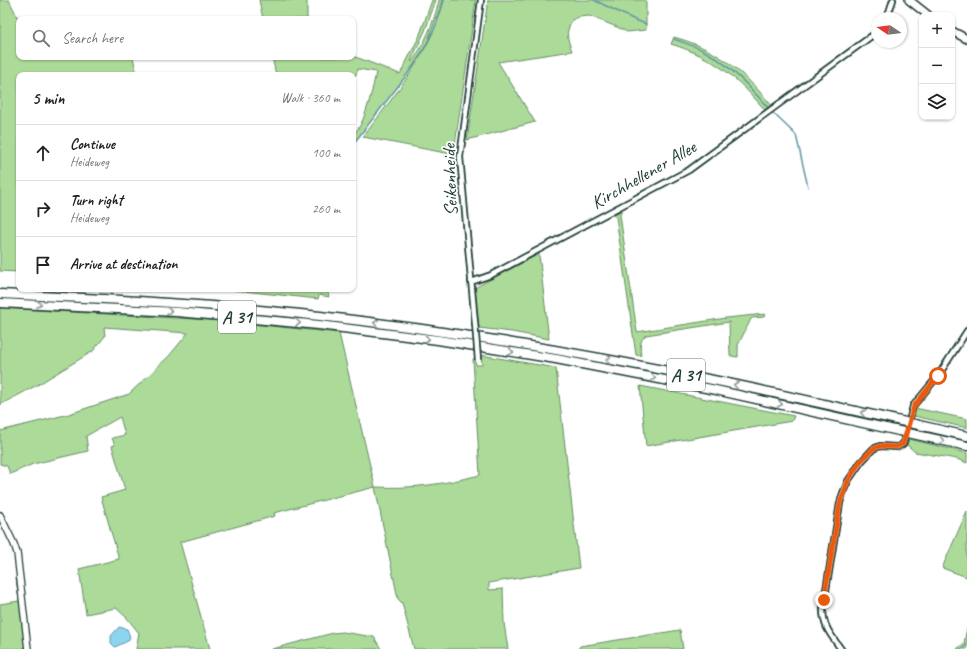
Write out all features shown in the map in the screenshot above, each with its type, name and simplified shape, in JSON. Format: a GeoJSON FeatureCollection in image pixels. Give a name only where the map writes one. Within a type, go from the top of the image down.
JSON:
{"type":"FeatureCollection","features":[{"type":"Feature","properties":{"kind":"highway","name":"A 31"},"geometry":{"type":"LineString","coordinates":[[0,294],[92,298],[241,308],[439,331],[558,350],[713,380],[967,436]]}},
{"type":"Feature","properties":{"kind":"highway","name":"A 31"},"geometry":{"type":"LineString","coordinates":[[0,303],[177,312],[319,325],[438,340],[556,359],[711,389],[967,446]]}},
{"type":"Feature","properties":{"kind":"main road"},"geometry":{"type":"LineString","coordinates":[[909,0],[924,12]]}},
{"type":"Feature","properties":{"kind":"main road"},"geometry":{"type":"LineString","coordinates":[[955,33],[967,39]]}},
{"type":"Feature","properties":{"kind":"street","name":"Seikenheide"},"geometry":{"type":"LineString","coordinates":[[478,360],[460,157],[481,0]]}},
{"type":"Feature","properties":{"kind":"street"},"geometry":{"type":"LineString","coordinates":[[889,12],[893,0]]}},
{"type":"Feature","properties":{"kind":"street","name":"Kirchhellener Allee"},"geometry":{"type":"LineString","coordinates":[[471,282],[491,275],[689,170],[871,36]]}},
{"type":"Feature","properties":{"kind":"street"},"geometry":{"type":"LineString","coordinates":[[841,649],[826,627],[823,618],[823,609],[843,492],[860,462],[873,449],[880,446],[896,447],[903,444],[909,417],[915,403],[938,376],[967,331]]}},
{"type":"Feature","properties":{"kind":"street"},"geometry":{"type":"LineString","coordinates":[[0,515],[17,552],[28,649]]}},
{"type":"Feature","properties":{"kind":"green space"},"geometry":{"type":"Polygon","coordinates":[[[0,0],[9,0],[17,16],[16,60],[134,60],[136,72],[16,72],[16,272],[0,271],[0,0]]]}},
{"type":"Feature","properties":{"kind":"green space"},"geometry":{"type":"Polygon","coordinates":[[[259,0],[307,0],[307,16],[262,16],[259,0]]]}},
{"type":"Feature","properties":{"kind":"green space"},"geometry":{"type":"Polygon","coordinates":[[[432,0],[436,0],[425,31],[411,61],[412,62],[428,32],[439,0],[443,0],[427,43],[416,63],[356,140],[356,131],[361,124],[368,105],[376,72],[358,69],[356,75],[356,72],[275,72],[273,60],[356,60],[356,57],[400,74],[419,37],[432,0]]]}},
{"type":"Feature","properties":{"kind":"green space"},"geometry":{"type":"Polygon","coordinates":[[[444,0],[476,0],[455,145],[456,155],[363,137],[411,72],[430,38],[444,0]]]}},
{"type":"Feature","properties":{"kind":"green space"},"geometry":{"type":"Polygon","coordinates":[[[488,0],[646,0],[646,30],[627,32],[589,16],[579,17],[572,20],[568,29],[568,39],[572,51],[498,62],[535,122],[467,140],[488,0]]]}},
{"type":"Feature","properties":{"kind":"green space"},"geometry":{"type":"Polygon","coordinates":[[[674,37],[704,48],[729,63],[762,94],[772,106],[766,111],[745,88],[713,62],[671,44],[674,37]]]}},
{"type":"Feature","properties":{"kind":"green space"},"geometry":{"type":"Polygon","coordinates":[[[622,210],[620,215],[637,332],[726,318],[765,314],[764,317],[751,319],[738,345],[738,357],[730,356],[729,322],[646,335],[641,342],[641,356],[636,355],[616,217],[613,215],[622,210]]]}},
{"type":"Feature","properties":{"kind":"green space"},"geometry":{"type":"Polygon","coordinates":[[[539,254],[549,339],[479,328],[474,290],[478,286],[539,254]]]}},
{"type":"Feature","properties":{"kind":"green space"},"geometry":{"type":"Polygon","coordinates":[[[252,292],[328,292],[329,297],[319,295],[318,299],[252,292]]]}},
{"type":"Feature","properties":{"kind":"green space"},"geometry":{"type":"Polygon","coordinates":[[[0,308],[211,320],[339,333],[375,487],[274,513],[275,516],[180,542],[210,649],[136,649],[139,633],[127,618],[116,608],[86,614],[79,569],[119,559],[101,497],[125,490],[112,446],[115,445],[112,438],[125,435],[120,417],[86,436],[88,451],[33,464],[10,474],[7,466],[0,464],[0,431],[69,414],[129,394],[169,356],[188,333],[104,327],[105,336],[93,351],[39,384],[0,405],[0,308]]]}},
{"type":"Feature","properties":{"kind":"green space"},"geometry":{"type":"Polygon","coordinates":[[[481,355],[556,368],[579,568],[489,583],[489,590],[503,589],[504,623],[508,649],[414,649],[402,603],[398,599],[375,487],[428,485],[480,475],[473,359],[475,359],[476,365],[482,365],[481,355]]]}},
{"type":"Feature","properties":{"kind":"green space"},"geometry":{"type":"Polygon","coordinates":[[[640,386],[794,416],[792,421],[646,446],[640,386]]]}},
{"type":"Feature","properties":{"kind":"green space"},"geometry":{"type":"Polygon","coordinates":[[[915,408],[967,419],[967,428],[914,416],[915,408]]]}},
{"type":"Feature","properties":{"kind":"green space"},"geometry":{"type":"Polygon","coordinates":[[[909,439],[967,453],[967,463],[957,459],[915,452],[907,445],[909,439]]]}},
{"type":"Feature","properties":{"kind":"green space"},"geometry":{"type":"Polygon","coordinates":[[[967,511],[967,577],[942,568],[967,511]]]}},
{"type":"Feature","properties":{"kind":"green space"},"geometry":{"type":"Polygon","coordinates":[[[16,577],[26,649],[0,649],[0,604],[19,601],[16,577]]]}},
{"type":"Feature","properties":{"kind":"green space"},"geometry":{"type":"Polygon","coordinates":[[[967,628],[967,649],[957,649],[964,643],[967,628]]]}},
{"type":"Feature","properties":{"kind":"green space"},"geometry":{"type":"Polygon","coordinates":[[[680,630],[683,649],[578,649],[580,646],[680,630]]]}},
{"type":"Feature","properties":{"kind":"green space"},"geometry":{"type":"Polygon","coordinates":[[[343,632],[374,637],[381,649],[272,649],[333,633],[343,632]]]}},
{"type":"Feature","properties":{"kind":"water"},"geometry":{"type":"Polygon","coordinates":[[[119,627],[127,629],[130,637],[128,641],[115,647],[111,643],[111,636],[119,627]]]}},
{"type":"Feature","properties":{"kind":"waterway"},"geometry":{"type":"LineString","coordinates":[[356,140],[413,67],[428,43],[444,0]]}},
{"type":"Feature","properties":{"kind":"waterway"},"geometry":{"type":"LineString","coordinates":[[594,0],[646,24]]}},
{"type":"Feature","properties":{"kind":"waterway"},"geometry":{"type":"LineString","coordinates":[[674,39],[694,46],[715,57],[748,85],[769,109]]}},
{"type":"Feature","properties":{"kind":"waterway"},"geometry":{"type":"LineString","coordinates":[[773,113],[796,135],[808,187]]}},
{"type":"Feature","properties":{"kind":"waterway"},"geometry":{"type":"LineString","coordinates":[[961,649],[967,644]]}},
{"type":"Feature","properties":{"kind":"route"},"geometry":{"type":"LineString","coordinates":[[824,600],[836,536],[840,503],[848,481],[860,462],[873,449],[880,446],[896,447],[903,444],[912,408],[919,397],[938,376]]}}]}
